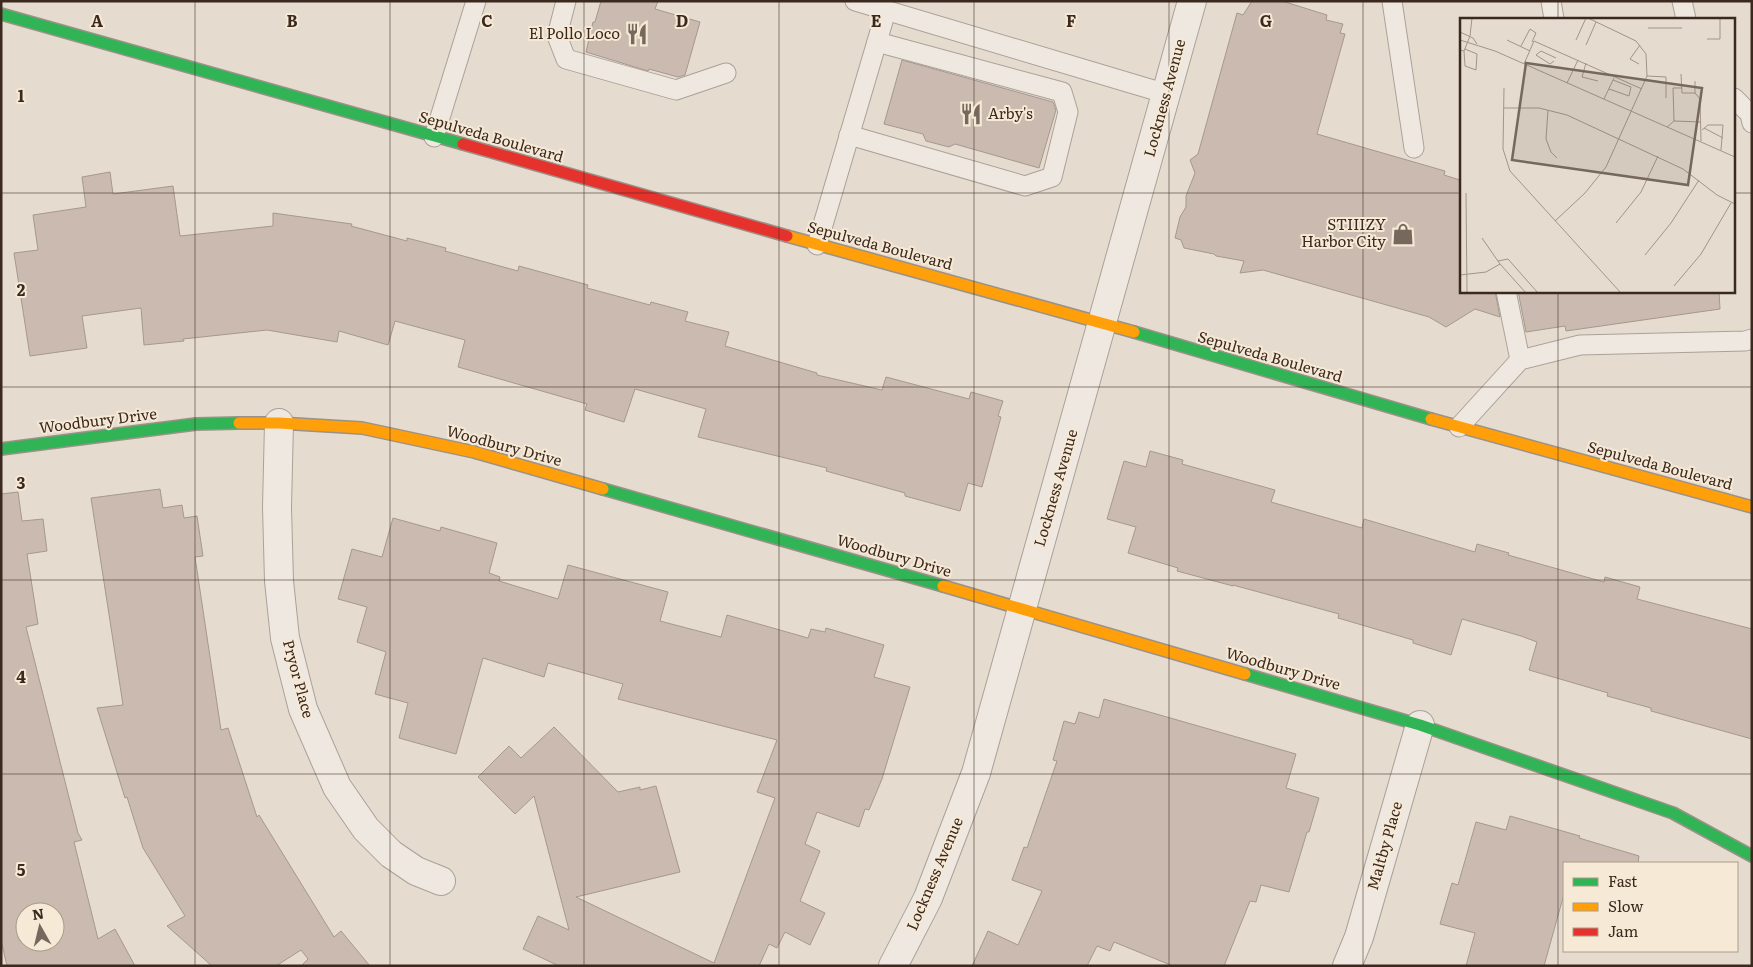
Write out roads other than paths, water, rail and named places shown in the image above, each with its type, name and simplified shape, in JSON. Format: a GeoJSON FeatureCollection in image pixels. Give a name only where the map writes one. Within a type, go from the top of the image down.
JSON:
{"type":"FeatureCollection","features":[{"type":"Feature","properties":{"kind":"main road","name":"Sepulveda Boulevard"},"geometry":{"type":"LineString","coordinates":[[1,14],[1103,323],[1460,427],[1752,507]]}},
{"type":"Feature","properties":{"kind":"main road","name":"Woodbury Drive"},"geometry":{"type":"LineString","coordinates":[[1,449],[196,424],[278,423],[362,428],[474,452],[1022,608],[1420,726],[1672,814],[1752,856]]}},
{"type":"Feature","properties":{"kind":"street","name":"Lockness Avenue"},"geometry":{"type":"LineString","coordinates":[[893,966],[928,898],[976,773],[1192,1]]}},
{"type":"Feature","properties":{"kind":"street","name":"Pryor Place"},"geometry":{"type":"LineString","coordinates":[[278,423],[277,507],[279,580],[285,638],[303,709],[337,787],[366,829],[391,854],[416,871],[441,881]]}},
{"type":"Feature","properties":{"kind":"street","name":"Maltby Place"},"geometry":{"type":"LineString","coordinates":[[1347,966],[1359,937],[1420,726]]}},
{"type":"Feature","properties":{"kind":"lane"},"geometry":{"type":"LineString","coordinates":[[434,136],[476,1]]}},
{"type":"Feature","properties":{"kind":"lane"},"geometry":{"type":"LineString","coordinates":[[566,1],[557,36],[566,59],[676,90],[726,73]]}},
{"type":"Feature","properties":{"kind":"lane"},"geometry":{"type":"LineString","coordinates":[[854,1],[1166,94]]}},
{"type":"Feature","properties":{"kind":"lane"},"geometry":{"type":"LineString","coordinates":[[1392,1],[1414,148]]}},
{"type":"Feature","properties":{"kind":"lane"},"geometry":{"type":"LineString","coordinates":[[1551,1],[1554,18]]}},
{"type":"Feature","properties":{"kind":"lane"},"geometry":{"type":"LineString","coordinates":[[1682,1],[1686,18]]}},
{"type":"Feature","properties":{"kind":"lane"},"geometry":{"type":"LineString","coordinates":[[817,244],[886,11]]}},
{"type":"Feature","properties":{"kind":"lane"},"geometry":{"type":"LineString","coordinates":[[849,135],[1025,186],[1052,177],[1068,112],[1062,92],[876,42]]}},
{"type":"Feature","properties":{"kind":"lane"},"geometry":{"type":"LineString","coordinates":[[1736,100],[1750,114],[1752,123]]}},
{"type":"Feature","properties":{"kind":"lane"},"geometry":{"type":"LineString","coordinates":[[1506,292],[1520,360]]}},
{"type":"Feature","properties":{"kind":"lane"},"geometry":{"type":"LineString","coordinates":[[1460,427],[1520,360],[1580,345],[1745,341],[1752,339]]}},
{"type":"Feature","properties":{"kind":"place","name":"El Pollo Loco"},"geometry":{"type":"Point","coordinates":[637,34]}},
{"type":"Feature","properties":{"kind":"place","name":"Arby's"},"geometry":{"type":"Point","coordinates":[971,114]}},
{"type":"Feature","properties":{"kind":"place","name":"STIIIZY Harbor City"},"geometry":{"type":"Point","coordinates":[1403,234]}}]}
